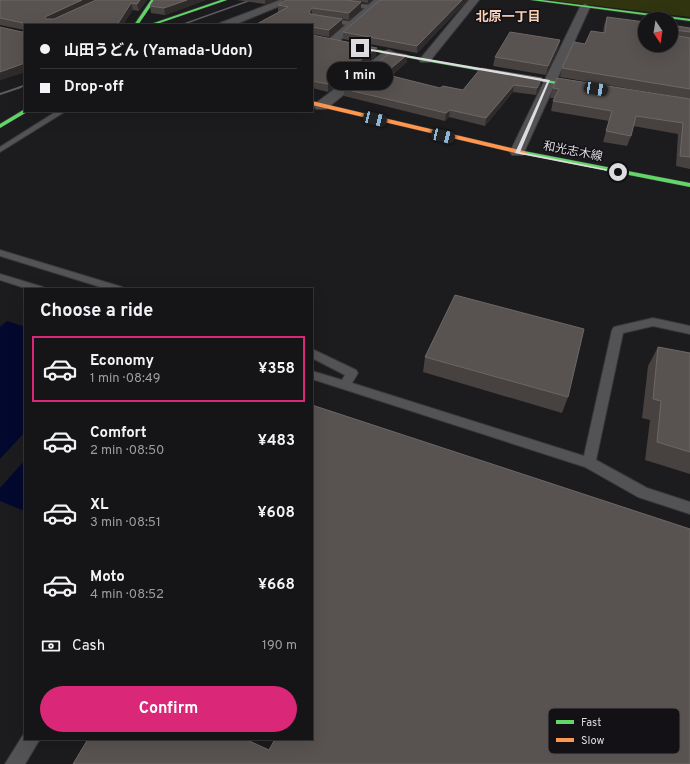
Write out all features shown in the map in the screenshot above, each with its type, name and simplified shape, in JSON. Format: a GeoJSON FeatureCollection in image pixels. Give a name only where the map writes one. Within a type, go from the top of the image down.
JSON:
{"type":"FeatureCollection","features":[{"type":"Feature","properties":{"kind":"street"},"geometry":{"type":"LineString","coordinates":[[137,24],[153,0]]}},
{"type":"Feature","properties":{"kind":"street"},"geometry":{"type":"LineString","coordinates":[[153,24],[225,0]]}},
{"type":"Feature","properties":{"kind":"street"},"geometry":{"type":"LineString","coordinates":[[228,23],[289,0]]}},
{"type":"Feature","properties":{"kind":"street"},"geometry":{"type":"LineString","coordinates":[[425,60],[474,0]]}},
{"type":"Feature","properties":{"kind":"street"},"geometry":{"type":"LineString","coordinates":[[533,0],[690,20]]}},
{"type":"Feature","properties":{"kind":"street"},"geometry":{"type":"LineString","coordinates":[[332,42],[376,4]]}},
{"type":"Feature","properties":{"kind":"street"},"geometry":{"type":"LineString","coordinates":[[517,152],[585,7]]}},
{"type":"Feature","properties":{"kind":"street"},"geometry":{"type":"LineString","coordinates":[[228,23],[238,24]]}},
{"type":"Feature","properties":{"kind":"street"},"geometry":{"type":"LineString","coordinates":[[313,38],[425,60],[596,89]]}},
{"type":"Feature","properties":{"kind":"street"},"geometry":{"type":"LineString","coordinates":[[316,104],[389,53]]}},
{"type":"Feature","properties":{"kind":"street","name":"和光志木線"},"geometry":{"type":"LineString","coordinates":[[316,104],[517,152],[690,185]]}},
{"type":"Feature","properties":{"kind":"street"},"geometry":{"type":"LineString","coordinates":[[0,126],[24,112]]}},
{"type":"Feature","properties":{"kind":"lane"},"geometry":{"type":"LineString","coordinates":[[339,3],[376,4]]}},
{"type":"Feature","properties":{"kind":"lane"},"geometry":{"type":"LineString","coordinates":[[320,19],[353,24]]}},
{"type":"Feature","properties":{"kind":"lane"},"geometry":{"type":"LineString","coordinates":[[0,150],[60,112]]}},
{"type":"Feature","properties":{"kind":"lane"},"geometry":{"type":"LineString","coordinates":[[0,253],[115,288]]}},
{"type":"Feature","properties":{"kind":"lane"},"geometry":{"type":"LineString","coordinates":[[0,277],[37,288]]}},
{"type":"Feature","properties":{"kind":"lane"},"geometry":{"type":"LineString","coordinates":[[589,463],[618,330],[653,322],[690,330]]}},
{"type":"Feature","properties":{"kind":"lane"},"geometry":{"type":"LineString","coordinates":[[313,354],[352,373],[345,385]]}},
{"type":"Feature","properties":{"kind":"lane"},"geometry":{"type":"LineString","coordinates":[[313,375],[589,463],[644,493],[690,508]]}},
{"type":"Feature","properties":{"kind":"lane"},"geometry":{"type":"LineString","coordinates":[[14,764],[30,740]]}},
{"type":"Feature","properties":{"kind":"green space"},"geometry":{"type":"Polygon","coordinates":[[[549,0],[690,0],[690,17],[678,16],[678,12],[649,12],[549,0]]]}},
{"type":"Feature","properties":{"kind":"water"},"geometry":{"type":"Polygon","coordinates":[[[7,321],[24,327],[24,433],[0,459],[0,327],[7,321]]]}},
{"type":"Feature","properties":{"kind":"water"},"geometry":{"type":"Polygon","coordinates":[[[24,461],[24,511],[0,501],[0,488],[24,461]]]}},
{"type":"Feature","properties":{"kind":"building"},"geometry":{"type":"Polygon","coordinates":[[[0,0],[82,0],[45,17],[45,19],[54,19],[96,0],[140,0],[137,4],[131,3],[118,24],[24,24],[24,31],[23,23],[0,18],[0,0]]]}},
{"type":"Feature","properties":{"kind":"building"},"geometry":{"type":"Polygon","coordinates":[[[154,0],[187,0],[164,8],[150,6],[154,0]]]}},
{"type":"Feature","properties":{"kind":"building"},"geometry":{"type":"Polygon","coordinates":[[[286,0],[346,0],[361,2],[349,13],[312,8],[309,12],[310,14],[342,19],[329,30],[313,27],[313,24],[257,24],[288,7],[278,5],[286,0]]]}},
{"type":"Feature","properties":{"kind":"building"},"geometry":{"type":"Polygon","coordinates":[[[380,0],[462,0],[417,46],[343,32],[380,0]]]}},
{"type":"Feature","properties":{"kind":"building"},"geometry":{"type":"Polygon","coordinates":[[[607,17],[638,21],[638,52],[678,52],[678,36],[690,38],[690,89],[562,68],[574,42],[585,44],[591,31],[605,33],[607,17]]]}},
{"type":"Feature","properties":{"kind":"building"},"geometry":{"type":"Polygon","coordinates":[[[678,26],[690,28],[690,32],[678,30],[678,26]]]}},
{"type":"Feature","properties":{"kind":"building"},"geometry":{"type":"Polygon","coordinates":[[[0,27],[22,32],[24,31],[24,63],[0,72],[0,27]]]}},
{"type":"Feature","properties":{"kind":"building"},"geometry":{"type":"Polygon","coordinates":[[[510,32],[560,40],[548,66],[495,57],[510,32]]]}},
{"type":"Feature","properties":{"kind":"building"},"geometry":{"type":"Polygon","coordinates":[[[313,35],[377,48],[328,84],[313,81],[313,35]]]}},
{"type":"Feature","properties":{"kind":"building"},"geometry":{"type":"Polygon","coordinates":[[[391,52],[407,55],[384,74],[440,88],[443,86],[463,90],[481,68],[542,78],[537,88],[514,85],[486,118],[450,110],[446,113],[344,89],[391,52]]]}},
{"type":"Feature","properties":{"kind":"building"},"geometry":{"type":"Polygon","coordinates":[[[557,78],[690,99],[690,157],[680,156],[683,123],[636,116],[631,136],[606,131],[612,111],[553,101],[559,89],[553,88],[557,78]]]}},
{"type":"Feature","properties":{"kind":"building"},"geometry":{"type":"Polygon","coordinates":[[[455,295],[584,329],[568,397],[425,357],[455,295]]]}},
{"type":"Feature","properties":{"kind":"building"},"geometry":{"type":"Polygon","coordinates":[[[658,347],[690,353],[690,452],[657,442],[661,401],[653,399],[658,347]]]}},
{"type":"Feature","properties":{"kind":"building"},"geometry":{"type":"Polygon","coordinates":[[[313,405],[690,529],[690,764],[73,764],[87,740],[247,740],[269,750],[274,740],[313,740],[313,405]]]}},
{"type":"Feature","properties":{"kind":"railway"},"geometry":{"type":"LineString","coordinates":[[184,24],[251,0]]}},
{"type":"Feature","properties":{"kind":"railway"},"geometry":{"type":"LineString","coordinates":[[18,88],[24,85]]}},
{"type":"Feature","properties":{"kind":"railway"},"geometry":{"type":"LineString","coordinates":[[0,94],[18,88]]}},
{"type":"Feature","properties":{"kind":"traffic: fast"},"geometry":{"type":"LineString","coordinates":[[137,24],[153,0]]}},
{"type":"Feature","properties":{"kind":"traffic: fast"},"geometry":{"type":"LineString","coordinates":[[153,24],[225,0]]}},
{"type":"Feature","properties":{"kind":"traffic: fast"},"geometry":{"type":"LineString","coordinates":[[533,0],[690,20]]}},
{"type":"Feature","properties":{"kind":"traffic: fast"},"geometry":{"type":"LineString","coordinates":[[313,38],[425,60],[584,87]]}},
{"type":"Feature","properties":{"kind":"traffic: fast"},"geometry":{"type":"LineString","coordinates":[[0,126],[24,112]]}},
{"type":"Feature","properties":{"kind":"traffic: fast"},"geometry":{"type":"LineString","coordinates":[[524,153],[690,185]]}},
{"type":"Feature","properties":{"kind":"traffic: slow"},"geometry":{"type":"LineString","coordinates":[[313,103],[524,153]]}},
{"type":"Feature","properties":{"kind":"district","name":"北原一丁目"},"geometry":{"type":"Point","coordinates":[508,16]}},
{"type":"Feature","properties":{"kind":"route"},"geometry":{"type":"LineString","coordinates":[[360,48],[549,81],[517,152],[618,172]]}}]}
